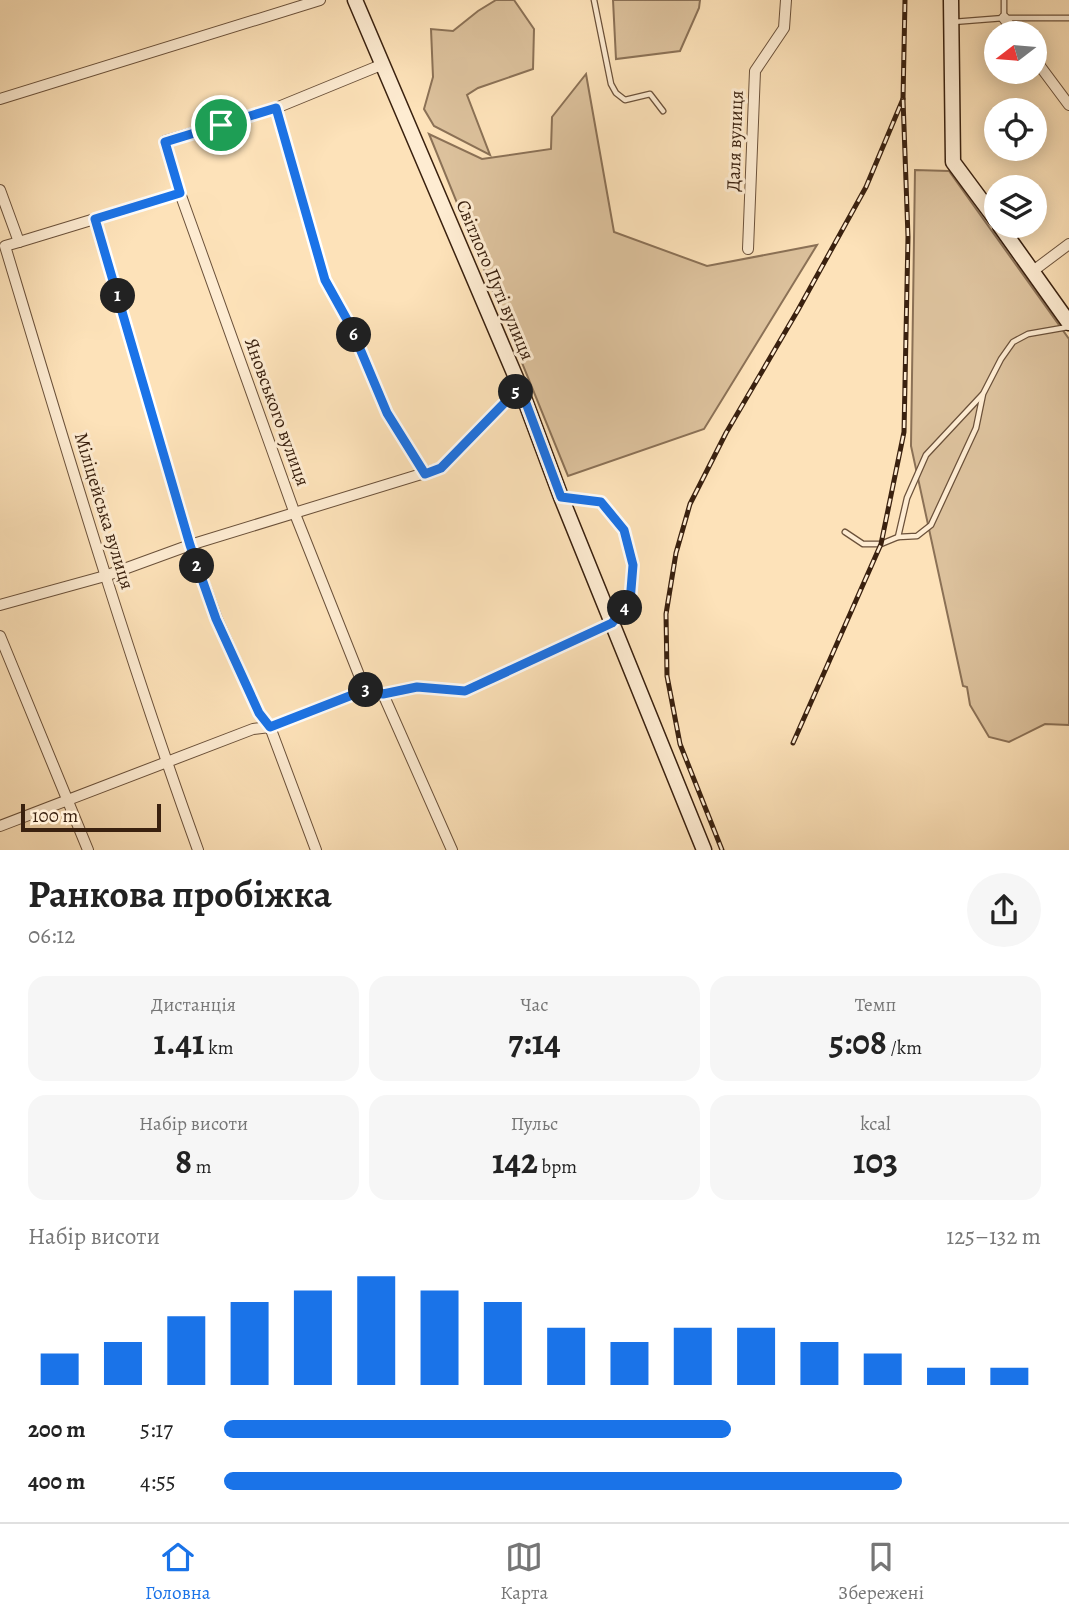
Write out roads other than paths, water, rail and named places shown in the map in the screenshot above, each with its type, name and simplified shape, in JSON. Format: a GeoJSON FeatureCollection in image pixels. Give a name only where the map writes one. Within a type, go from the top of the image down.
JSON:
{"type":"FeatureCollection","features":[{"type":"Feature","properties":{"kind":"main road","name":"Світлого Путі вулиця"},"geometry":{"type":"LineString","coordinates":[[355,0],[520,387],[561,497],[704,850]]}},
{"type":"Feature","properties":{"kind":"main road"},"geometry":{"type":"LineString","coordinates":[[951,0],[953,162],[984,204]]}},
{"type":"Feature","properties":{"kind":"main road"},"geometry":{"type":"LineString","coordinates":[[1009,238],[1069,325]]}},
{"type":"Feature","properties":{"kind":"street"},"geometry":{"type":"LineString","coordinates":[[0,99],[320,0]]}},
{"type":"Feature","properties":{"kind":"street","name":"Даля вулиця"},"geometry":{"type":"LineString","coordinates":[[748,250],[755,71],[784,28],[786,0]]}},
{"type":"Feature","properties":{"kind":"street"},"geometry":{"type":"LineString","coordinates":[[381,65],[276,108],[325,280],[350,325],[387,413],[425,474]]}},
{"type":"Feature","properties":{"kind":"street"},"geometry":{"type":"LineString","coordinates":[[1047,75],[1069,105]]}},
{"type":"Feature","properties":{"kind":"street","name":"Яновського вулиця"},"geometry":{"type":"LineString","coordinates":[[276,108],[165,142],[180,193],[295,514],[365,690]]}},
{"type":"Feature","properties":{"kind":"street"},"geometry":{"type":"LineString","coordinates":[[0,190],[19,242]]}},
{"type":"Feature","properties":{"kind":"street","name":"Міліцейська вулиця"},"geometry":{"type":"LineString","coordinates":[[180,193],[2,247],[105,576],[198,850]]}},
{"type":"Feature","properties":{"kind":"street"},"geometry":{"type":"LineString","coordinates":[[95,219],[190,545],[216,619],[259,713],[270,727],[316,850]]}},
{"type":"Feature","properties":{"kind":"street"},"geometry":{"type":"LineString","coordinates":[[1033,271],[1069,244]]}},
{"type":"Feature","properties":{"kind":"street"},"geometry":{"type":"LineString","coordinates":[[0,606],[105,576],[190,545],[441,468],[520,387]]}},
{"type":"Feature","properties":{"kind":"street"},"geometry":{"type":"LineString","coordinates":[[0,636],[65,800],[88,850]]}},
{"type":"Feature","properties":{"kind":"street"},"geometry":{"type":"LineString","coordinates":[[0,826],[253,729],[270,727],[365,690],[383,694],[452,850]]}},
{"type":"Feature","properties":{"kind":"lane"},"geometry":{"type":"LineString","coordinates":[[594,0],[611,84],[616,93],[625,100],[650,94],[663,111]]}},
{"type":"Feature","properties":{"kind":"lane"},"geometry":{"type":"LineString","coordinates":[[1004,0],[1004,18]]}},
{"type":"Feature","properties":{"kind":"lane"},"geometry":{"type":"LineString","coordinates":[[952,23],[1004,18],[1069,18]]}},
{"type":"Feature","properties":{"kind":"lane"},"geometry":{"type":"LineString","coordinates":[[845,532],[863,544],[881,544],[898,537],[917,536],[931,525],[976,428],[983,394],[1001,359],[1013,342],[1028,334],[1069,325]]}},
{"type":"Feature","properties":{"kind":"lane"},"geometry":{"type":"LineString","coordinates":[[898,537],[907,498],[926,455],[983,394]]}},
{"type":"Feature","properties":{"kind":"lane"},"geometry":{"type":"LineString","coordinates":[[383,694],[417,687],[465,691],[612,623],[630,602],[633,565],[624,530],[601,502],[561,497]]}},
{"type":"Feature","properties":{"kind":"railway"},"geometry":{"type":"LineString","coordinates":[[793,743],[881,544],[904,432],[908,237],[903,99],[905,0]]}},
{"type":"Feature","properties":{"kind":"railway"},"geometry":{"type":"LineString","coordinates":[[722,850],[680,744],[667,676],[666,614],[676,553],[690,504],[726,433],[866,187],[903,99]]}}]}
